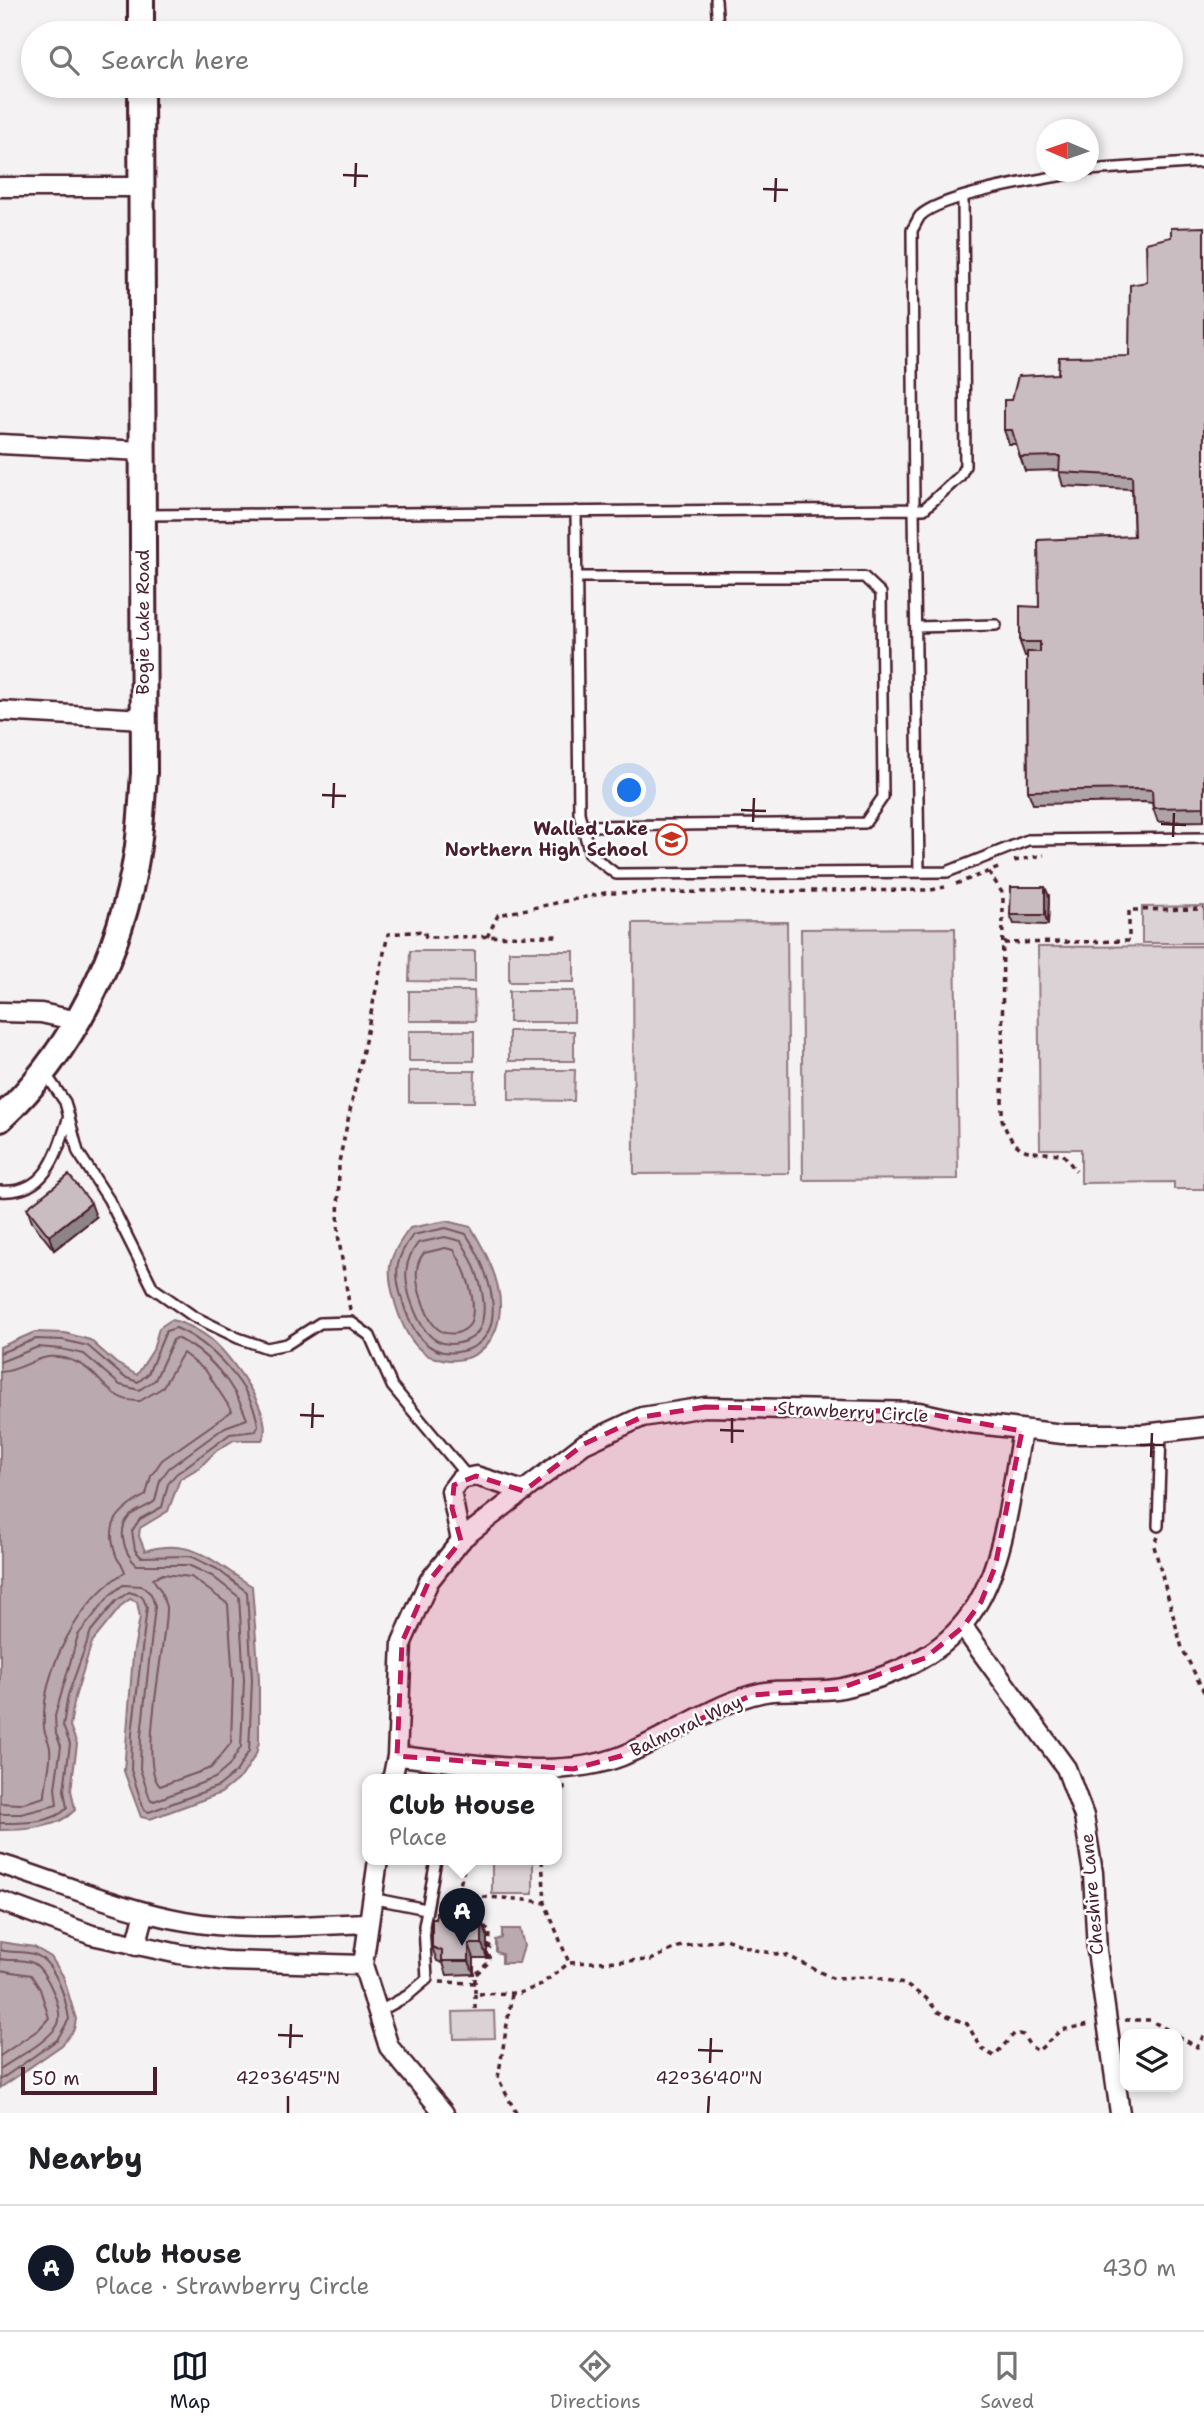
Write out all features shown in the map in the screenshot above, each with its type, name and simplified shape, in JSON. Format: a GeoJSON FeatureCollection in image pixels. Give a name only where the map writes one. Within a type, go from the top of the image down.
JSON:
{"type":"FeatureCollection","features":[{"type":"Feature","properties":{"kind":"main road"},"geometry":{"type":"LineString","coordinates":[[141,0],[141,21]]}},
{"type":"Feature","properties":{"kind":"main road","name":"Bogie Lake Road"},"geometry":{"type":"LineString","coordinates":[[0,1119],[44,1072],[78,1021],[116,938],[137,854],[144,773],[141,98]]}},
{"type":"Feature","properties":{"kind":"street"},"geometry":{"type":"LineString","coordinates":[[0,187],[141,187]]}},
{"type":"Feature","properties":{"kind":"street"},"geometry":{"type":"LineString","coordinates":[[0,444],[142,451]]}},
{"type":"Feature","properties":{"kind":"street"},"geometry":{"type":"LineString","coordinates":[[0,711],[144,719]]}},
{"type":"Feature","properties":{"kind":"street"},"geometry":{"type":"LineString","coordinates":[[0,1012],[41,1013],[78,1021]]}},
{"type":"Feature","properties":{"kind":"street","name":"Strawberry Circle"},"geometry":{"type":"LineString","coordinates":[[393,1774],[397,1756],[402,1642],[429,1581],[461,1541],[584,1444],[642,1417],[705,1407],[919,1412],[1022,1431],[1091,1435],[1161,1433],[1204,1427]]}},
{"type":"Feature","properties":{"kind":"street","name":"Balmoral Way"},"geometry":{"type":"LineString","coordinates":[[397,1756],[573,1769],[621,1756],[752,1695],[838,1689],[870,1681],[925,1658],[963,1627],[981,1602],[995,1567],[1022,1431]]}},
{"type":"Feature","properties":{"kind":"street"},"geometry":{"type":"LineString","coordinates":[[461,1541],[451,1492],[454,1485],[467,1476],[524,1491]]}},
{"type":"Feature","properties":{"kind":"street","name":"Cheshire Lane"},"geometry":{"type":"LineString","coordinates":[[963,1627],[1066,1768],[1080,1804],[1093,1873],[1097,1951],[1120,2113]]}},
{"type":"Feature","properties":{"kind":"street"},"geometry":{"type":"LineString","coordinates":[[0,1864],[145,1912],[186,1922],[231,1926],[367,1923]]}},
{"type":"Feature","properties":{"kind":"street"},"geometry":{"type":"LineString","coordinates":[[377,1865],[363,1965],[389,2047],[444,2113]]}},
{"type":"Feature","properties":{"kind":"street"},"geometry":{"type":"LineString","coordinates":[[0,1900],[92,1935],[136,1946],[226,1961],[363,1965]]}},
{"type":"Feature","properties":{"kind":"street"},"geometry":{"type":"LineString","coordinates":[[136,1946],[145,1912]]}},
{"type":"Feature","properties":{"kind":"lane"},"geometry":{"type":"LineString","coordinates":[[716,0],[718,21]]}},
{"type":"Feature","properties":{"kind":"lane"},"geometry":{"type":"LineString","coordinates":[[1099,169],[1204,162]]}},
{"type":"Feature","properties":{"kind":"lane"},"geometry":{"type":"LineString","coordinates":[[919,872],[912,230],[920,217],[936,206],[1036,180]]}},
{"type":"Feature","properties":{"kind":"lane"},"geometry":{"type":"LineString","coordinates":[[142,515],[924,509],[960,476],[965,466],[963,199]]}},
{"type":"Feature","properties":{"kind":"lane"},"geometry":{"type":"LineString","coordinates":[[576,511],[579,813],[590,854],[616,874],[947,872],[1028,840],[1204,838]]}},
{"type":"Feature","properties":{"kind":"lane"},"geometry":{"type":"LineString","coordinates":[[577,577],[864,577],[881,593],[883,797],[865,823],[582,827]]}},
{"type":"Feature","properties":{"kind":"lane"},"geometry":{"type":"LineString","coordinates":[[916,627],[996,625]]}},
{"type":"Feature","properties":{"kind":"lane"},"geometry":{"type":"LineString","coordinates":[[44,1072],[65,1102],[78,1152],[109,1200],[153,1288],[193,1316],[238,1338],[267,1348],[287,1344],[320,1323],[351,1322],[370,1336],[393,1386],[467,1476]]}},
{"type":"Feature","properties":{"kind":"lane"},"geometry":{"type":"LineString","coordinates":[[0,1191],[28,1189],[46,1173],[58,1149],[69,1116]]}},
{"type":"Feature","properties":{"kind":"lane"},"geometry":{"type":"LineString","coordinates":[[1158,1526],[1161,1433]]}},
{"type":"Feature","properties":{"kind":"lane"},"geometry":{"type":"LineString","coordinates":[[378,2012],[407,1996],[427,1979],[424,1942],[426,1909],[435,1865]]}},
{"type":"Feature","properties":{"kind":"lane"},"geometry":{"type":"LineString","coordinates":[[371,1898],[426,1909]]}},
{"type":"Feature","properties":{"kind":"path"},"geometry":{"type":"LineString","coordinates":[[989,872],[1003,894],[1002,1119],[1008,1138],[1017,1147],[1040,1154],[1063,1154],[1076,1171]]}},
{"type":"Feature","properties":{"kind":"path"},"geometry":{"type":"LineString","coordinates":[[1003,943],[1129,942],[1129,909],[1204,909]]}},
{"type":"Feature","properties":{"kind":"path"},"geometry":{"type":"LineString","coordinates":[[351,1322],[338,1234],[339,1162],[388,934],[424,930],[426,937],[558,936]]}},
{"type":"Feature","properties":{"kind":"path"},"geometry":{"type":"LineString","coordinates":[[1158,1526],[1161,1532],[1154,1546],[1171,1610],[1182,1648],[1204,1692]]}},
{"type":"Feature","properties":{"kind":"path"},"geometry":{"type":"LineString","coordinates":[[445,1915],[446,1906],[456,1902],[459,1895],[466,1865]]}},
{"type":"Feature","properties":{"kind":"path"},"geometry":{"type":"LineString","coordinates":[[542,1865],[545,1903],[569,1964]]}},
{"type":"Feature","properties":{"kind":"path"},"geometry":{"type":"LineString","coordinates":[[459,1895],[520,1898],[545,1903]]}},
{"type":"Feature","properties":{"kind":"path"},"geometry":{"type":"LineString","coordinates":[[475,1897],[475,1919],[490,1931],[489,1962],[475,1975],[475,2010]]}},
{"type":"Feature","properties":{"kind":"path"},"geometry":{"type":"LineString","coordinates":[[475,1994],[512,1994],[539,1986],[569,1964],[651,1960],[678,1947],[726,1939],[755,1950],[788,1956],[832,1978],[874,1977],[904,1984],[926,1998],[938,2012],[967,2024],[982,2049],[994,2056],[1016,2033],[1023,2035],[1030,2046],[1038,2051],[1061,2030],[1150,2020],[1166,2029]]}},
{"type":"Feature","properties":{"kind":"path"},"geometry":{"type":"LineString","coordinates":[[427,1979],[433,1982],[475,1983]]}},
{"type":"Feature","properties":{"kind":"path"},"geometry":{"type":"LineString","coordinates":[[512,1994],[498,2078],[516,2113]]}},
{"type":"Feature","properties":{"kind":"path"},"geometry":{"type":"LineString","coordinates":[[1183,2039],[1197,2047],[1204,2035]]}},
{"type":"Feature","properties":{"kind":"highlighted area"},"geometry":{"type":"Polygon","coordinates":[[[705,1407],[919,1412],[1022,1431],[995,1567],[981,1602],[963,1627],[925,1658],[838,1689],[752,1695],[621,1756],[573,1769],[397,1756],[402,1642],[429,1581],[461,1541],[452,1508],[454,1485],[476,1476],[524,1491],[584,1444],[642,1417],[705,1407]]]}},
{"type":"Feature","properties":{"kind":"shaded area"},"geometry":{"type":"Polygon","coordinates":[[[1204,906],[1204,943],[1142,943],[1142,907],[1204,906]]]}},
{"type":"Feature","properties":{"kind":"shaded area"},"geometry":{"type":"Polygon","coordinates":[[[787,922],[789,1173],[634,1174],[633,923],[787,922]]]}},
{"type":"Feature","properties":{"kind":"shaded area"},"geometry":{"type":"Polygon","coordinates":[[[955,928],[958,1179],[803,1180],[801,929],[955,928]]]}},
{"type":"Feature","properties":{"kind":"shaded area"},"geometry":{"type":"Polygon","coordinates":[[[1204,946],[1204,1189],[1174,1189],[1174,1182],[1081,1183],[1081,1149],[1040,1149],[1038,947],[1204,946]]]}},
{"type":"Feature","properties":{"kind":"shaded area"},"geometry":{"type":"Polygon","coordinates":[[[410,951],[475,951],[475,982],[409,981],[410,951]]]}},
{"type":"Feature","properties":{"kind":"shaded area"},"geometry":{"type":"Polygon","coordinates":[[[509,951],[574,951],[574,982],[509,982],[509,951]]]}},
{"type":"Feature","properties":{"kind":"shaded area"},"geometry":{"type":"Polygon","coordinates":[[[409,991],[474,991],[475,1021],[409,1021],[409,991]]]}},
{"type":"Feature","properties":{"kind":"shaded area"},"geometry":{"type":"Polygon","coordinates":[[[509,991],[574,991],[574,1022],[509,1022],[509,991]]]}},
{"type":"Feature","properties":{"kind":"shaded area"},"geometry":{"type":"Polygon","coordinates":[[[409,1031],[474,1031],[474,1061],[409,1061],[409,1031]]]}},
{"type":"Feature","properties":{"kind":"shaded area"},"geometry":{"type":"Polygon","coordinates":[[[509,1031],[574,1031],[574,1061],[509,1061],[509,1031]]]}},
{"type":"Feature","properties":{"kind":"shaded area"},"geometry":{"type":"Polygon","coordinates":[[[509,1070],[575,1070],[574,1101],[509,1100],[509,1070]]]}},
{"type":"Feature","properties":{"kind":"shaded area"},"geometry":{"type":"Polygon","coordinates":[[[409,1071],[475,1071],[474,1102],[409,1102],[409,1071]]]}},
{"type":"Feature","properties":{"kind":"shaded area"},"geometry":{"type":"Polygon","coordinates":[[[492,1865],[533,1865],[533,1894],[492,1894],[492,1865]]]}},
{"type":"Feature","properties":{"kind":"shaded area"},"geometry":{"type":"Polygon","coordinates":[[[494,2011],[495,2038],[454,2039],[453,2012],[494,2011]]]}},
{"type":"Feature","properties":{"kind":"water"},"geometry":{"type":"Polygon","coordinates":[[[446,1221],[471,1227],[491,1265],[500,1297],[499,1319],[490,1340],[475,1354],[454,1360],[429,1356],[411,1340],[396,1306],[390,1283],[393,1256],[410,1228],[446,1221]]]}},
{"type":"Feature","properties":{"kind":"water"},"geometry":{"type":"Polygon","coordinates":[[[171,1320],[200,1331],[222,1350],[250,1388],[263,1417],[265,1430],[262,1440],[234,1440],[180,1479],[168,1511],[140,1528],[139,1536],[145,1551],[162,1547],[190,1550],[215,1561],[252,1586],[259,1679],[259,1742],[256,1754],[242,1776],[221,1793],[150,1819],[141,1817],[124,1771],[133,1655],[140,1617],[137,1602],[130,1599],[92,1642],[75,1697],[70,1726],[77,1744],[71,1790],[75,1810],[50,1825],[0,1830],[0,1347],[35,1332],[65,1333],[90,1340],[116,1363],[137,1375],[153,1350],[159,1328],[171,1320]]]}},
{"type":"Feature","properties":{"kind":"water"},"geometry":{"type":"Polygon","coordinates":[[[502,1929],[520,1929],[524,1946],[519,1963],[502,1963],[502,1954],[496,1952],[496,1940],[502,1938],[502,1929]]]}},
{"type":"Feature","properties":{"kind":"water"},"geometry":{"type":"Polygon","coordinates":[[[0,1942],[34,1947],[51,1957],[63,1976],[76,2019],[74,2029],[62,2045],[0,2088],[0,1942]]]}},
{"type":"Feature","properties":{"kind":"building"},"geometry":{"type":"Polygon","coordinates":[[[1204,227],[1204,807],[1153,808],[1152,790],[1028,791],[1027,652],[1040,652],[1040,642],[1020,642],[1020,606],[1039,607],[1038,540],[1134,536],[1132,476],[1059,472],[1060,456],[1020,457],[1012,430],[1004,430],[1004,400],[1012,400],[1018,376],[1058,374],[1059,357],[1129,356],[1130,285],[1147,282],[1146,243],[1171,237],[1171,228],[1204,227]]]}},
{"type":"Feature","properties":{"kind":"building"},"geometry":{"type":"Polygon","coordinates":[[[1011,887],[1045,887],[1045,915],[1010,915],[1011,887]]]}},
{"type":"Feature","properties":{"kind":"building"},"geometry":{"type":"Polygon","coordinates":[[[69,1175],[91,1203],[49,1236],[27,1208],[69,1175]]]}},
{"type":"Feature","properties":{"kind":"building"},"geometry":{"type":"Polygon","coordinates":[[[442,1905],[468,1905],[468,1921],[482,1921],[482,1944],[469,1944],[469,1961],[442,1961],[442,1951],[432,1947],[432,1919],[436,1919],[436,1912],[442,1912],[442,1905]]]}},
{"type":"Feature","properties":{"kind":"place","name":"Walled Lake Northern High School"},"geometry":{"type":"Point","coordinates":[671,839]}},
{"type":"Feature","properties":{"kind":"place","name":"Club House"},"geometry":{"type":"Point","coordinates":[462,1946]}}]}
